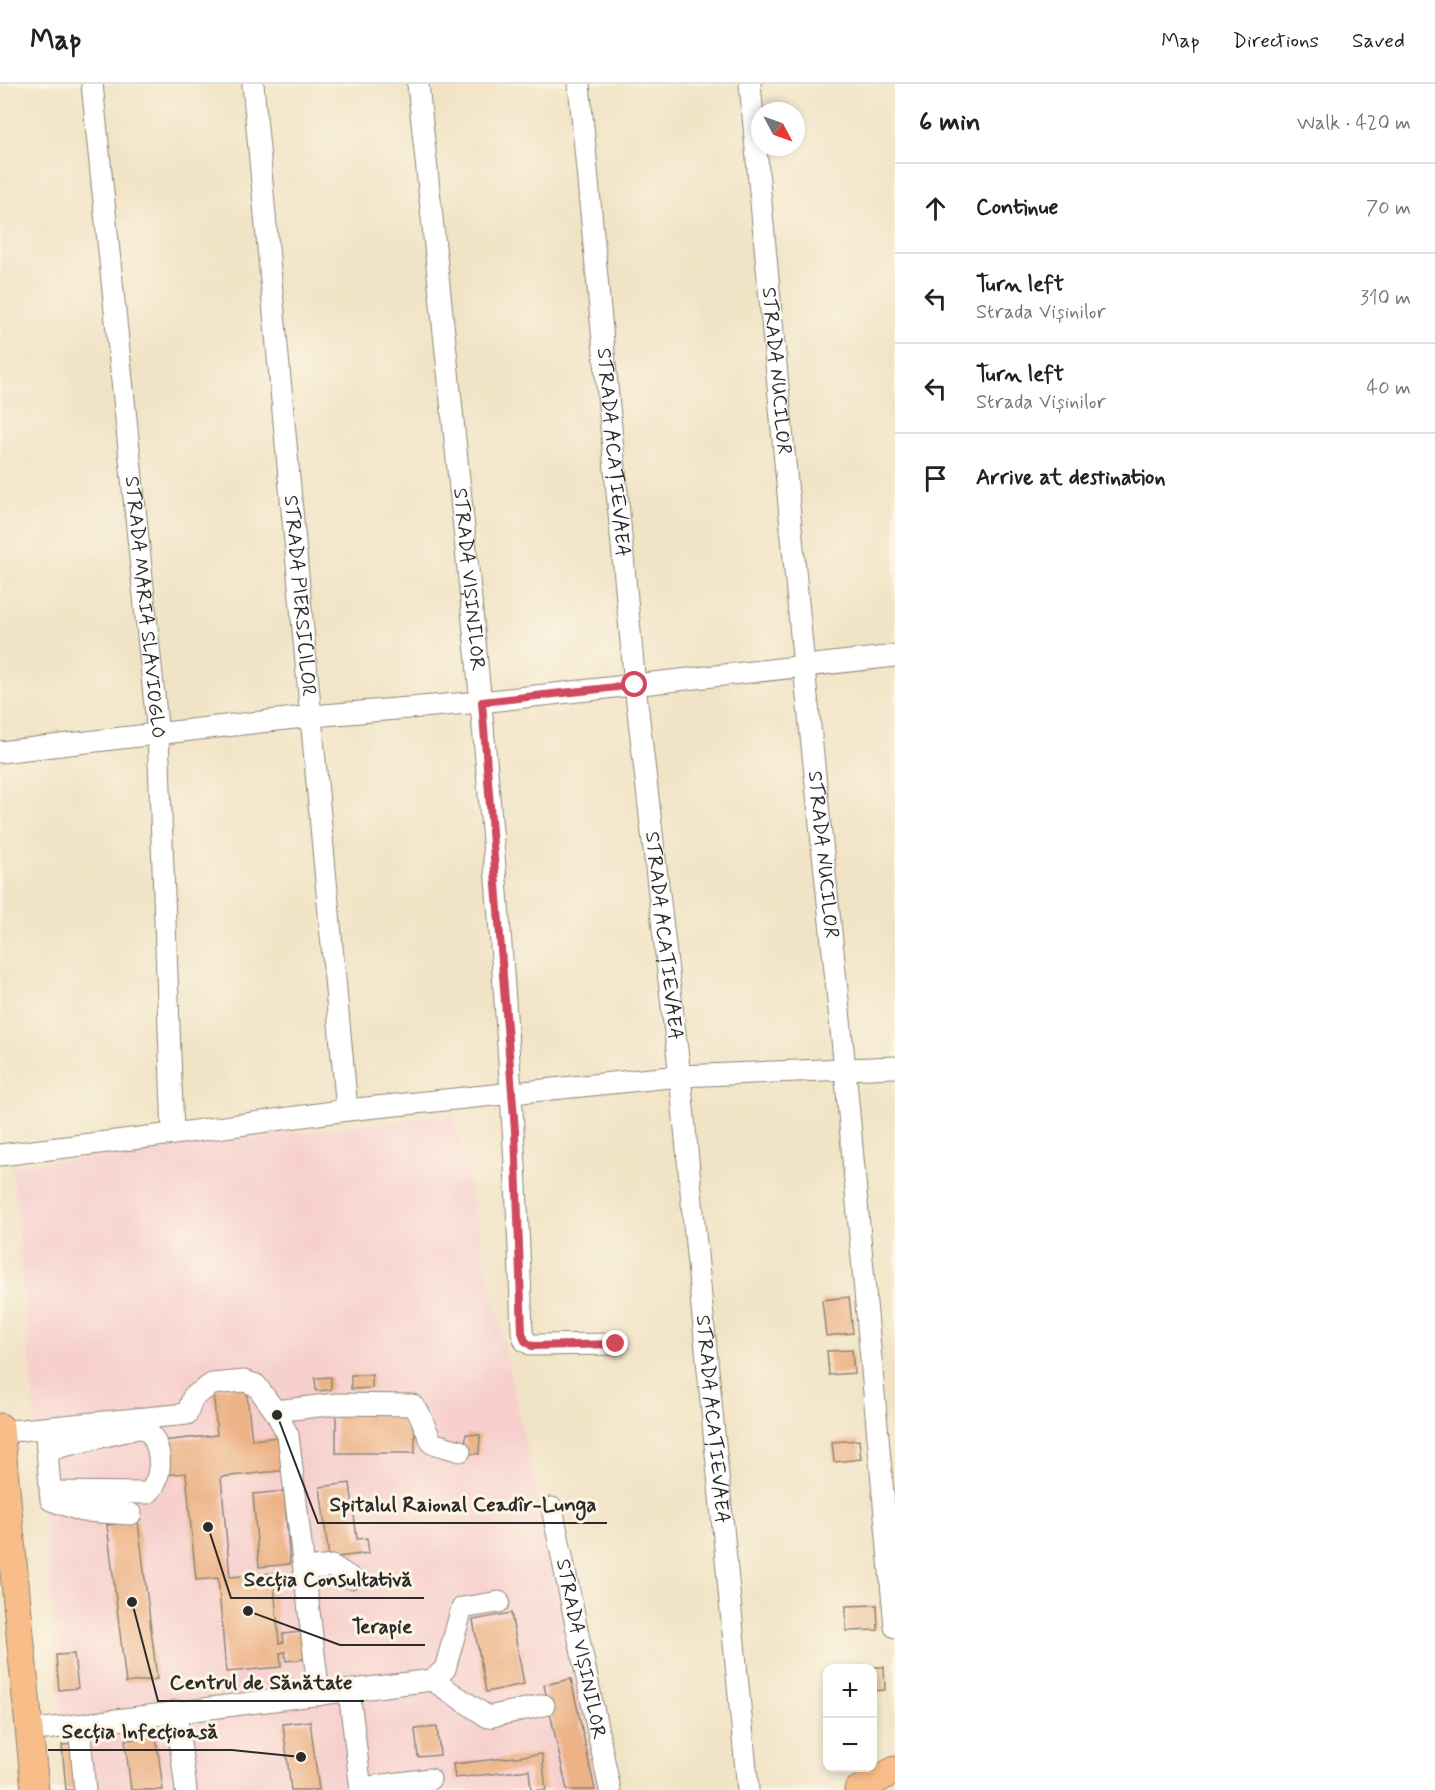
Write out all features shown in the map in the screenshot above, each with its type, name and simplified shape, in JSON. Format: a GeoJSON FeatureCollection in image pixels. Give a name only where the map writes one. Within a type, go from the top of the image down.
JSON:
{"type":"FeatureCollection","features":[{"type":"Feature","properties":{"kind":"main road"},"geometry":{"type":"LineString","coordinates":[[0,1427],[4,1514],[35,1790]]}},
{"type":"Feature","properties":{"kind":"main road"},"geometry":{"type":"LineString","coordinates":[[858,1790],[895,1770]]}},
{"type":"Feature","properties":{"kind":"street","name":"STRADA MARIA SLAVIOGLO"},"geometry":{"type":"LineString","coordinates":[[92,84],[158,735],[173,1134]]}},
{"type":"Feature","properties":{"kind":"street","name":"STRADA PIERSICILOR"},"geometry":{"type":"LineString","coordinates":[[253,84],[347,1110]]}},
{"type":"Feature","properties":{"kind":"street","name":"STRADA VIȘINILOR"},"geometry":{"type":"LineString","coordinates":[[418,84],[482,702],[512,1094],[522,1332],[525,1341],[532,1346],[616,1344]]}},
{"type":"Feature","properties":{"kind":"street","name":"STRADA ACAȚIEVAEA"},"geometry":{"type":"LineString","coordinates":[[579,84],[635,685],[680,1076],[748,1790]]}},
{"type":"Feature","properties":{"kind":"street","name":"STRADA NUCILOR"},"geometry":{"type":"LineString","coordinates":[[750,84],[804,667],[845,1069],[895,1627]]}},
{"type":"Feature","properties":{"kind":"street"},"geometry":{"type":"LineString","coordinates":[[0,752],[312,716],[482,702],[895,656]]}},
{"type":"Feature","properties":{"kind":"street"},"geometry":{"type":"LineString","coordinates":[[0,1155],[347,1110],[680,1076],[895,1067]]}},
{"type":"Feature","properties":{"kind":"street"},"geometry":{"type":"LineString","coordinates":[[1,1432],[187,1414],[193,1397],[212,1384],[244,1381],[256,1385],[275,1411],[288,1435],[306,1569],[319,1695]]}},
{"type":"Feature","properties":{"kind":"street"},"geometry":{"type":"LineString","coordinates":[[275,1411],[336,1404],[412,1405],[420,1413],[432,1443],[460,1451]]}},
{"type":"Feature","properties":{"kind":"street"},"geometry":{"type":"LineString","coordinates":[[47,1450],[142,1427],[151,1432],[156,1441],[159,1475],[156,1486],[148,1493],[50,1492]]}},
{"type":"Feature","properties":{"kind":"street"},"geometry":{"type":"LineString","coordinates":[[45,1428],[51,1500],[83,1511],[131,1514]]}},
{"type":"Feature","properties":{"kind":"street","name":"STRADA VIȘINILOR"},"geometry":{"type":"LineString","coordinates":[[552,1508],[610,1790]]}},
{"type":"Feature","properties":{"kind":"street"},"geometry":{"type":"LineString","coordinates":[[306,1569],[332,1566],[351,1578]]}},
{"type":"Feature","properties":{"kind":"street"},"geometry":{"type":"LineString","coordinates":[[29,1731],[432,1680],[445,1669],[462,1608],[499,1602]]}},
{"type":"Feature","properties":{"kind":"street"},"geometry":{"type":"LineString","coordinates":[[432,1680],[488,1717],[544,1705]]}},
{"type":"Feature","properties":{"kind":"street"},"geometry":{"type":"LineString","coordinates":[[349,1691],[361,1789],[430,1779]]}},
{"type":"Feature","properties":{"kind":"street"},"geometry":{"type":"LineString","coordinates":[[176,1711],[186,1790]]}},
{"type":"Feature","properties":{"kind":"street"},"geometry":{"type":"LineString","coordinates":[[79,1725],[85,1790]]}},
{"type":"Feature","properties":{"kind":"shaded area"},"geometry":{"type":"Polygon","coordinates":[[[454,1114],[601,1790],[68,1790],[12,1166],[454,1114]]]}},
{"type":"Feature","properties":{"kind":"building"},"geometry":{"type":"Polygon","coordinates":[[[849,1297],[853,1333],[826,1336],[822,1300],[849,1297]]]}},
{"type":"Feature","properties":{"kind":"building"},"geometry":{"type":"Polygon","coordinates":[[[852,1350],[854,1373],[829,1375],[827,1351],[852,1350]]]}},
{"type":"Feature","properties":{"kind":"building"},"geometry":{"type":"Polygon","coordinates":[[[351,1375],[372,1375],[372,1388],[351,1389],[351,1375]]]}},
{"type":"Feature","properties":{"kind":"building"},"geometry":{"type":"Polygon","coordinates":[[[331,1377],[331,1390],[316,1391],[315,1378],[331,1377]]]}},
{"type":"Feature","properties":{"kind":"building"},"geometry":{"type":"Polygon","coordinates":[[[246,1385],[252,1440],[286,1436],[289,1470],[221,1477],[230,1577],[273,1573],[279,1643],[284,1642],[283,1634],[301,1632],[304,1659],[286,1661],[285,1652],[280,1653],[281,1667],[226,1672],[218,1578],[196,1580],[186,1473],[155,1476],[152,1442],[217,1435],[213,1389],[246,1385]]]}},
{"type":"Feature","properties":{"kind":"building"},"geometry":{"type":"Polygon","coordinates":[[[336,1414],[415,1414],[415,1453],[336,1453],[336,1414]]]}},
{"type":"Feature","properties":{"kind":"building"},"geometry":{"type":"Polygon","coordinates":[[[466,1434],[480,1435],[479,1454],[465,1453],[466,1434]]]}},
{"type":"Feature","properties":{"kind":"building"},"geometry":{"type":"Polygon","coordinates":[[[859,1440],[861,1459],[834,1462],[832,1442],[859,1440]]]}},
{"type":"Feature","properties":{"kind":"building"},"geometry":{"type":"Polygon","coordinates":[[[350,1483],[357,1539],[367,1538],[369,1553],[329,1558],[320,1487],[350,1483]]]}},
{"type":"Feature","properties":{"kind":"building"},"geometry":{"type":"Polygon","coordinates":[[[284,1491],[290,1564],[259,1567],[253,1494],[284,1491]]]}},
{"type":"Feature","properties":{"kind":"building"},"geometry":{"type":"Polygon","coordinates":[[[138,1521],[157,1679],[126,1683],[107,1525],[138,1521]]]}},
{"type":"Feature","properties":{"kind":"building"},"geometry":{"type":"Polygon","coordinates":[[[877,1605],[878,1630],[846,1631],[846,1606],[877,1605]]]}},
{"type":"Feature","properties":{"kind":"building"},"geometry":{"type":"Polygon","coordinates":[[[511,1613],[524,1684],[486,1692],[473,1620],[511,1613]]]}},
{"type":"Feature","properties":{"kind":"building"},"geometry":{"type":"Polygon","coordinates":[[[74,1654],[78,1688],[59,1690],[56,1655],[74,1654]]]}},
{"type":"Feature","properties":{"kind":"building"},"geometry":{"type":"Polygon","coordinates":[[[877,1667],[884,1667],[885,1690],[877,1691],[877,1667]]]}},
{"type":"Feature","properties":{"kind":"building"},"geometry":{"type":"Polygon","coordinates":[[[571,1679],[595,1790],[567,1790],[544,1685],[571,1679]]]}},
{"type":"Feature","properties":{"kind":"building"},"geometry":{"type":"Polygon","coordinates":[[[310,1721],[319,1790],[291,1790],[283,1724],[310,1721]]]}},
{"type":"Feature","properties":{"kind":"building"},"geometry":{"type":"Polygon","coordinates":[[[437,1727],[440,1755],[418,1757],[415,1729],[437,1727]]]}},
{"type":"Feature","properties":{"kind":"building"},"geometry":{"type":"Polygon","coordinates":[[[156,1736],[163,1790],[131,1790],[125,1740],[156,1736]]]}},
{"type":"Feature","properties":{"kind":"building"},"geometry":{"type":"Polygon","coordinates":[[[77,1744],[82,1790],[66,1790],[62,1745],[77,1744]]]}},
{"type":"Feature","properties":{"kind":"building"},"geometry":{"type":"Polygon","coordinates":[[[542,1754],[546,1790],[531,1790],[529,1770],[455,1778],[453,1764],[542,1754]]]}},
{"type":"Feature","properties":{"kind":"place","name":"Spitalul Raional Ceadîr-Lunga"},"geometry":{"type":"Point","coordinates":[277,1415]}},
{"type":"Feature","properties":{"kind":"place","name":"Secția Consultativă"},"geometry":{"type":"Point","coordinates":[208,1527]}},
{"type":"Feature","properties":{"kind":"place","name":"Centrul de Sănătate"},"geometry":{"type":"Point","coordinates":[132,1602]}},
{"type":"Feature","properties":{"kind":"place","name":"Terapie"},"geometry":{"type":"Point","coordinates":[248,1611]}},
{"type":"Feature","properties":{"kind":"place","name":"Secția Infecțioasă"},"geometry":{"type":"Point","coordinates":[301,1757]}},
{"type":"Feature","properties":{"kind":"route"},"geometry":{"type":"LineString","coordinates":[[616,1344],[532,1346],[525,1341],[522,1332],[515,1131],[482,702],[635,685]]}}]}
